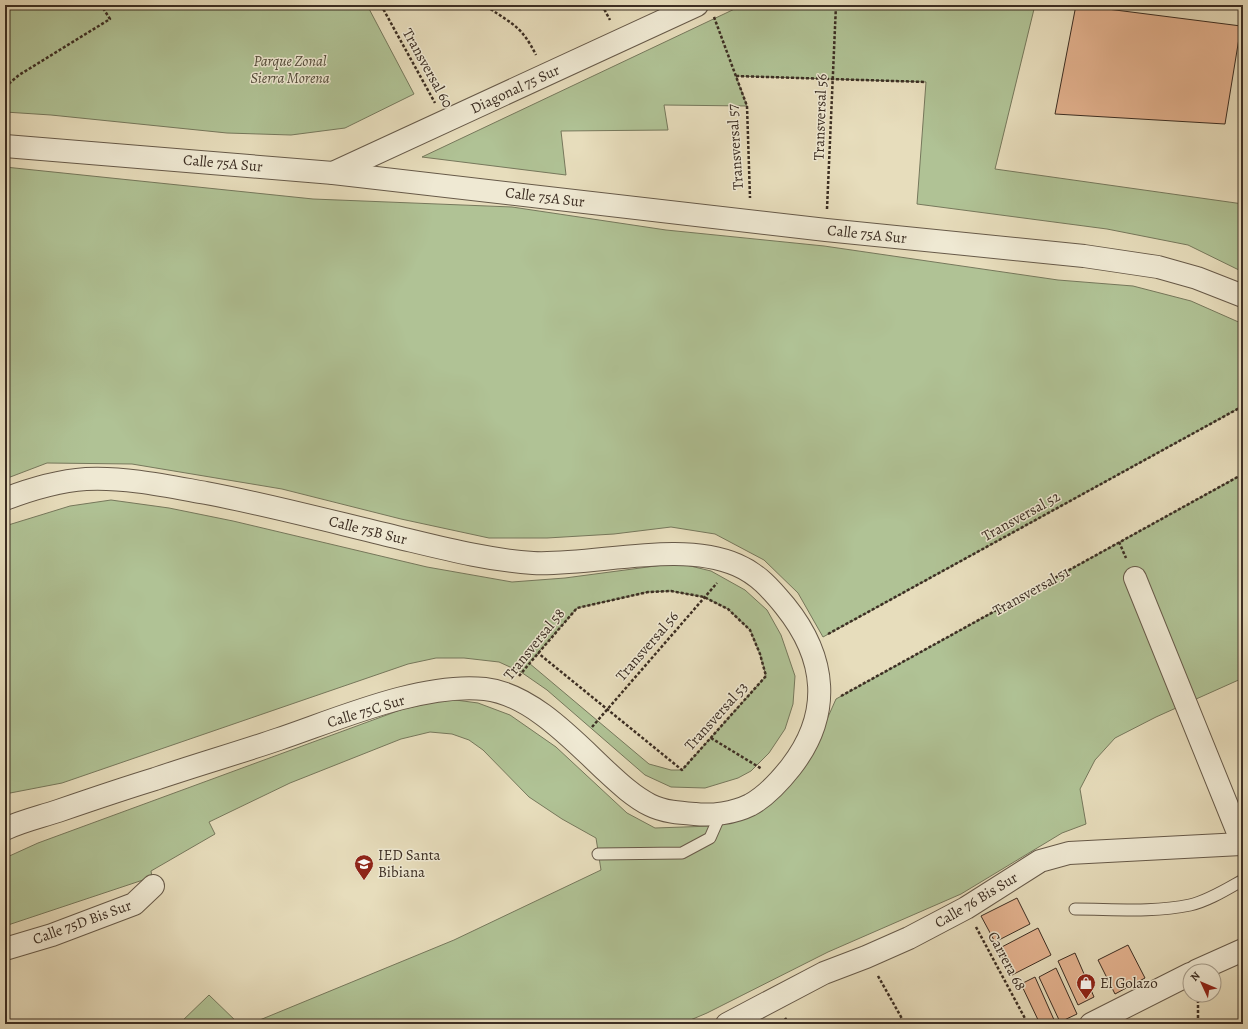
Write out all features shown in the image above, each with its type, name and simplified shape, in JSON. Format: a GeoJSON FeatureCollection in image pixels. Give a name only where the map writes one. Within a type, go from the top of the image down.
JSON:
{"type":"FeatureCollection","features":[{"type":"Feature","properties":{"kind":"street","name":"Diagonal 75 Sur"},"geometry":{"type":"LineString","coordinates":[[333,173],[545,75],[704,9]]}},
{"type":"Feature","properties":{"kind":"street","name":"Calle 75A Sur"},"geometry":{"type":"LineString","coordinates":[[5,146],[333,173],[826,230],[1084,256],[1158,267],[1197,278],[1243,296]]}},
{"type":"Feature","properties":{"kind":"street","name":"Calle 75B Sur"},"geometry":{"type":"LineString","coordinates":[[5,499],[58,483],[88,479],[132,481],[244,500],[452,551],[492,558],[538,563],[664,555],[692,555],[710,556],[734,563]]}},
{"type":"Feature","properties":{"kind":"street"},"geometry":{"type":"LineString","coordinates":[[711,814],[750,805],[780,780],[805,748],[814,729],[820,709],[818,672],[809,645],[790,613],[774,593],[756,574],[734,563]]}},
{"type":"Feature","properties":{"kind":"street"},"geometry":{"type":"LineString","coordinates":[[1135,578],[1242,844]]}},
{"type":"Feature","properties":{"kind":"street","name":"Calle 75C Sur"},"geometry":{"type":"LineString","coordinates":[[7,827],[388,703],[428,693],[457,688],[484,689],[508,693],[528,704],[577,744],[625,788],[644,803],[663,811],[711,814]]}},
{"type":"Feature","properties":{"kind":"street","name":"Calle 76 Bis Sur"},"geometry":{"type":"LineString","coordinates":[[727,1024],[824,973],[909,938],[966,908],[1040,861],[1069,853],[1242,844]]}},
{"type":"Feature","properties":{"kind":"street","name":"Calle 75D Bis Sur"},"geometry":{"type":"LineString","coordinates":[[5,949],[52,935],[134,904],[153,886]]}},
{"type":"Feature","properties":{"kind":"street"},"geometry":{"type":"LineString","coordinates":[[1214,963],[1242,950]]}},
{"type":"Feature","properties":{"kind":"street"},"geometry":{"type":"LineString","coordinates":[[1091,1024],[1182,978]]}},
{"type":"Feature","properties":{"kind":"lane"},"geometry":{"type":"LineString","coordinates":[[598,854],[682,853],[710,838],[711,814]]}},
{"type":"Feature","properties":{"kind":"lane"},"geometry":{"type":"LineString","coordinates":[[1075,909],[1163,908],[1191,905],[1243,880]]}},
{"type":"Feature","properties":{"kind":"path"},"geometry":{"type":"LineString","coordinates":[[5,87],[19,75],[110,19],[101,5]]}},
{"type":"Feature","properties":{"kind":"path","name":"Transversal 60"},"geometry":{"type":"LineString","coordinates":[[381,5],[445,121]]}},
{"type":"Feature","properties":{"kind":"path"},"geometry":{"type":"LineString","coordinates":[[488,5],[489,8],[516,25],[526,36],[545,75]]}},
{"type":"Feature","properties":{"kind":"path","name":"Transversal 56"},"geometry":{"type":"LineString","coordinates":[[826,230],[836,5]]}},
{"type":"Feature","properties":{"kind":"path","name":"Transversal 57"},"geometry":{"type":"LineString","coordinates":[[704,9],[736,76],[747,106],[750,221]]}},
{"type":"Feature","properties":{"kind":"path"},"geometry":{"type":"LineString","coordinates":[[736,76],[926,82]]}},
{"type":"Feature","properties":{"kind":"path","name":"Transversal 52"},"geometry":{"type":"LineString","coordinates":[[809,645],[1243,406]]}},
{"type":"Feature","properties":{"kind":"path","name":"Transversal 51"},"geometry":{"type":"LineString","coordinates":[[820,709],[1243,474]]}},
{"type":"Feature","properties":{"kind":"path","name":"Transversal 56"},"geometry":{"type":"LineString","coordinates":[[577,744],[734,563]]}},
{"type":"Feature","properties":{"kind":"path","name":"Transversal 58"},"geometry":{"type":"LineString","coordinates":[[508,693],[522,672],[577,608],[648,592],[671,591],[704,597]]}},
{"type":"Feature","properties":{"kind":"path","name":"Transversal 53"},"geometry":{"type":"LineString","coordinates":[[607,709],[682,770],[766,676],[760,654],[750,630],[728,608],[704,597]]}},
{"type":"Feature","properties":{"kind":"path"},"geometry":{"type":"LineString","coordinates":[[538,653],[607,709]]}},
{"type":"Feature","properties":{"kind":"path"},"geometry":{"type":"LineString","coordinates":[[711,738],[780,780]]}},
{"type":"Feature","properties":{"kind":"path","name":"Carrera 68"},"geometry":{"type":"LineString","coordinates":[[966,908],[1028,1024]]}},
{"type":"Feature","properties":{"kind":"path"},"geometry":{"type":"LineString","coordinates":[[866,957],[905,1024]]}},
{"type":"Feature","properties":{"kind":"path"},"geometry":{"type":"LineString","coordinates":[[1198,1003],[1198,1024]]}},
{"type":"Feature","properties":{"kind":"green space","name":"Parque Zonal Sierra Morena"},"geometry":{"type":"Polygon","coordinates":[[[5,5],[367,5],[414,94],[345,128],[291,135],[227,133],[51,115],[5,112],[5,5]]]}},
{"type":"Feature","properties":{"kind":"green space"},"geometry":{"type":"Polygon","coordinates":[[[743,5],[1035,5],[995,169],[1243,204],[1243,272],[1188,245],[1107,229],[917,204],[926,82],[736,76],[747,106],[664,105],[668,130],[561,131],[566,175],[422,157],[743,5]]]}},
{"type":"Feature","properties":{"kind":"green space"},"geometry":{"type":"Polygon","coordinates":[[[5,167],[313,199],[512,207],[666,230],[824,246],[1058,280],[1133,286],[1191,301],[1243,324],[1243,406],[823,637],[798,593],[764,560],[715,534],[671,527],[614,534],[547,538],[489,538],[401,519],[282,489],[132,464],[47,463],[5,479],[5,167]]]}},
{"type":"Feature","properties":{"kind":"green space"},"geometry":{"type":"Polygon","coordinates":[[[1243,474],[1243,678],[1156,717],[1115,738],[1095,760],[1080,789],[1086,824],[1062,833],[961,894],[828,952],[707,1013],[681,1024],[250,1024],[454,940],[601,870],[596,838],[562,819],[529,797],[483,750],[469,740],[452,734],[430,732],[401,739],[290,783],[209,822],[215,834],[151,871],[152,877],[5,926],[5,858],[38,843],[403,709],[448,699],[478,703],[510,715],[556,747],[627,813],[655,828],[712,826],[812,753],[836,699],[1243,474]]]}},
{"type":"Feature","properties":{"kind":"green space"},"geometry":{"type":"Polygon","coordinates":[[[111,500],[169,508],[233,521],[427,567],[512,582],[565,578],[678,563],[711,571],[745,590],[767,610],[781,635],[795,676],[793,704],[785,729],[769,753],[751,771],[738,778],[705,788],[671,787],[645,775],[547,690],[521,672],[499,662],[464,658],[436,658],[408,664],[62,783],[5,794],[5,526],[70,506],[111,500]],[[671,591],[648,592],[577,608],[529,663],[649,764],[671,770],[682,770],[766,676],[760,654],[750,630],[728,609],[704,597],[671,591]]]}},
{"type":"Feature","properties":{"kind":"green space"},"geometry":{"type":"Polygon","coordinates":[[[209,995],[239,1024],[179,1024],[209,995]]]}},
{"type":"Feature","properties":{"kind":"building"},"geometry":{"type":"Polygon","coordinates":[[[1076,5],[1241,26],[1225,124],[1055,114],[1076,5]]]}},
{"type":"Feature","properties":{"kind":"building"},"geometry":{"type":"Polygon","coordinates":[[[1017,898],[1030,924],[995,942],[981,916],[1017,898]]]}},
{"type":"Feature","properties":{"kind":"building"},"geometry":{"type":"Polygon","coordinates":[[[1038,928],[1051,955],[1012,975],[998,949],[1038,928]]]}},
{"type":"Feature","properties":{"kind":"building"},"geometry":{"type":"Polygon","coordinates":[[[1128,945],[1145,978],[1115,994],[1098,960],[1128,945]]]}},
{"type":"Feature","properties":{"kind":"building"},"geometry":{"type":"Polygon","coordinates":[[[1075,953],[1094,997],[1078,1005],[1058,961],[1075,953]]]}},
{"type":"Feature","properties":{"kind":"building"},"geometry":{"type":"Polygon","coordinates":[[[1056,968],[1077,1014],[1060,1022],[1039,977],[1056,968]]]}},
{"type":"Feature","properties":{"kind":"building"},"geometry":{"type":"Polygon","coordinates":[[[1035,977],[1055,1022],[1051,1024],[1040,1024],[1021,984],[1035,977]]]}},
{"type":"Feature","properties":{"kind":"place","name":"IED Santa Bibiana"},"geometry":{"type":"Point","coordinates":[364,881]}},
{"type":"Feature","properties":{"kind":"place","name":"El Golazo"},"geometry":{"type":"Point","coordinates":[1086,1000]}}]}
